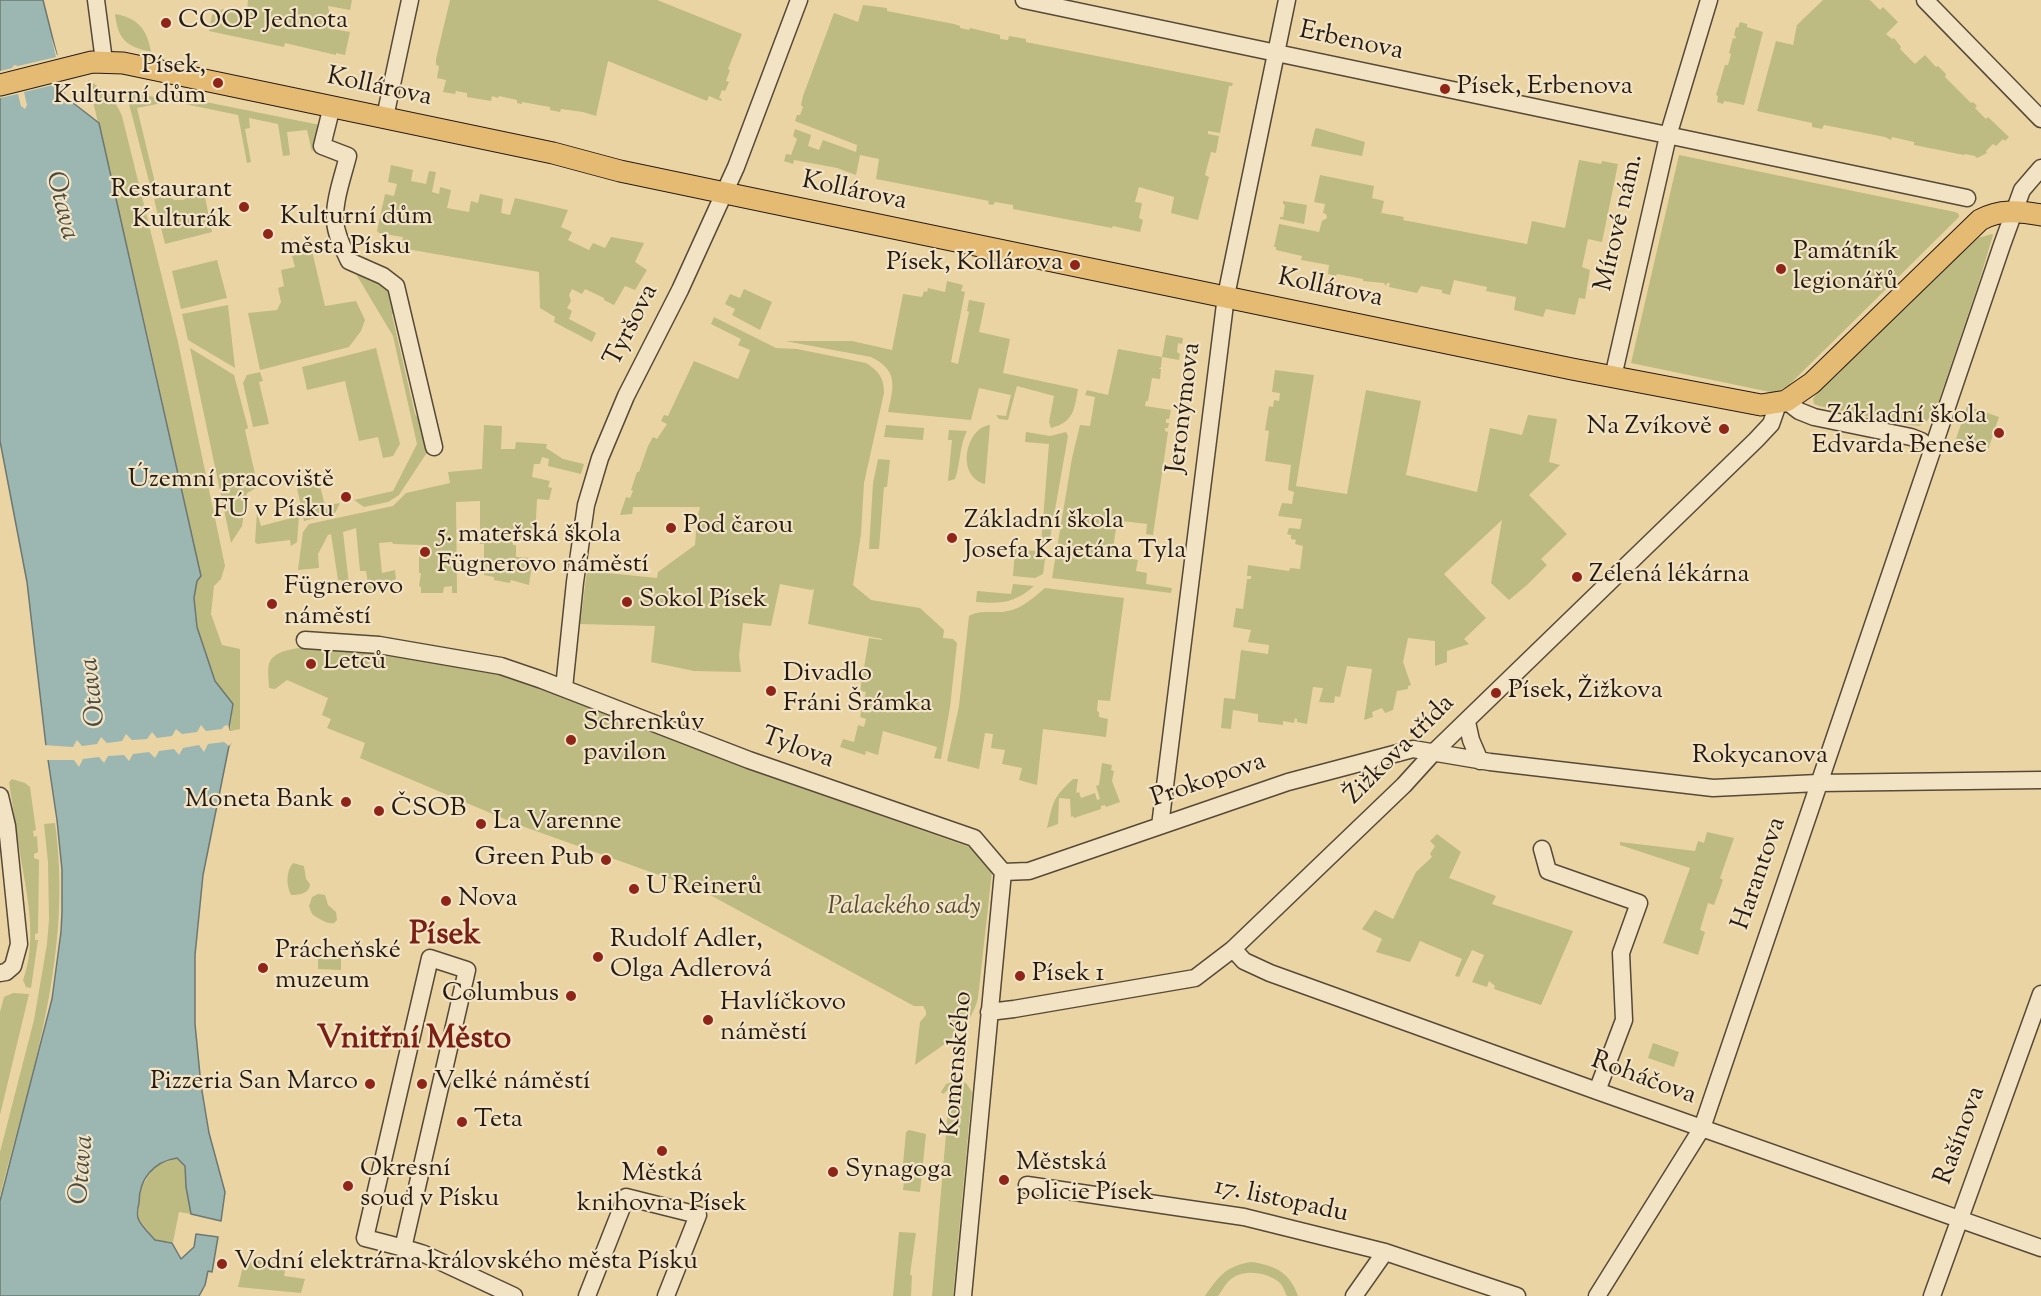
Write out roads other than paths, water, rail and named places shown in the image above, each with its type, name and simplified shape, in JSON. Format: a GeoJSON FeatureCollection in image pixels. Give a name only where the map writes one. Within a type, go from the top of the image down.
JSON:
{"type":"FeatureCollection","features":[{"type":"Feature","properties":{"kind":"main road"},"geometry":{"type":"LineString","coordinates":[[0,86],[94,63]]}},
{"type":"Feature","properties":{"kind":"main road","name":"Kollárova"},"geometry":{"type":"LineString","coordinates":[[94,63],[123,63],[332,106],[553,153],[620,171],[1613,377]]}},
{"type":"Feature","properties":{"kind":"main road"},"geometry":{"type":"LineString","coordinates":[[1613,377],[1752,404],[1782,402],[1812,383],[1975,224],[1992,214],[2014,211],[2041,215]]}},
{"type":"Feature","properties":{"kind":"street"},"geometry":{"type":"LineString","coordinates":[[94,63],[96,0]]}},
{"type":"Feature","properties":{"kind":"street"},"geometry":{"type":"LineString","coordinates":[[384,117],[410,0]]}},
{"type":"Feature","properties":{"kind":"street","name":"Tyršova"},"geometry":{"type":"LineString","coordinates":[[564,688],[586,505],[600,458],[626,396],[680,290],[736,167],[799,0]]}},
{"type":"Feature","properties":{"kind":"street","name":"Erbenova"},"geometry":{"type":"LineString","coordinates":[[1024,0],[1668,136]]}},
{"type":"Feature","properties":{"kind":"street","name":"Jeronýmova"},"geometry":{"type":"LineString","coordinates":[[1160,826],[1186,600],[1226,297],[1287,0]]}},
{"type":"Feature","properties":{"kind":"street"},"geometry":{"type":"LineString","coordinates":[[1668,136],[1709,0]]}},
{"type":"Feature","properties":{"kind":"street"},"geometry":{"type":"LineString","coordinates":[[1925,0],[2041,119]]}},
{"type":"Feature","properties":{"kind":"street"},"geometry":{"type":"LineString","coordinates":[[332,106],[322,146],[348,156],[336,205],[335,221],[338,236],[349,261],[383,276],[396,286],[434,447]]}},
{"type":"Feature","properties":{"kind":"street","name":"Mírové nám."},"geometry":{"type":"LineString","coordinates":[[1613,377],[1668,136],[1966,198]]}},
{"type":"Feature","properties":{"kind":"street"},"geometry":{"type":"LineString","coordinates":[[1782,402],[1814,417],[1911,437],[1931,448],[2014,211],[2025,186],[2041,168]]}},
{"type":"Feature","properties":{"kind":"street","name":"Žižkova třída"},"geometry":{"type":"LineString","coordinates":[[989,1012],[1195,978],[1233,949],[1756,440],[1771,424],[1782,402]]}},
{"type":"Feature","properties":{"kind":"street","name":"Harantova"},"geometry":{"type":"LineString","coordinates":[[1597,1296],[1702,1128],[1931,448]]}},
{"type":"Feature","properties":{"kind":"street"},"geometry":{"type":"LineString","coordinates":[[305,640],[379,645],[501,666],[564,688]]}},
{"type":"Feature","properties":{"kind":"street","name":"Tylova"},"geometry":{"type":"LineString","coordinates":[[564,688],[759,764],[974,838],[1003,872]]}},
{"type":"Feature","properties":{"kind":"street"},"geometry":{"type":"LineString","coordinates":[[1467,722],[1471,740],[1480,761]]}},
{"type":"Feature","properties":{"kind":"street","name":"Prokopova"},"geometry":{"type":"LineString","coordinates":[[1003,872],[1029,871],[1288,782],[1389,754],[1413,749],[1433,753]]}},
{"type":"Feature","properties":{"kind":"street","name":"Rokycanova"},"geometry":{"type":"LineString","coordinates":[[1433,753],[1480,761],[1713,788],[1818,783],[2041,780]]}},
{"type":"Feature","properties":{"kind":"street"},"geometry":{"type":"LineString","coordinates":[[1389,754],[1403,766],[1404,785]]}},
{"type":"Feature","properties":{"kind":"street"},"geometry":{"type":"LineString","coordinates":[[0,796],[7,826],[20,944],[12,966],[6,972],[0,973]]}},
{"type":"Feature","properties":{"kind":"street"},"geometry":{"type":"LineString","coordinates":[[1542,849],[1548,871],[1639,903],[1622,953],[1624,1020],[1597,1091]]}},
{"type":"Feature","properties":{"kind":"street","name":"Komenského"},"geometry":{"type":"LineString","coordinates":[[963,1296],[1003,872]]}},
{"type":"Feature","properties":{"kind":"street","name":"Roháčova"},"geometry":{"type":"LineString","coordinates":[[1233,949],[1244,960],[1270,972],[1597,1091],[2041,1248]]}},
{"type":"Feature","properties":{"kind":"street"},"geometry":{"type":"LineString","coordinates":[[403,1248],[467,970],[430,958],[365,1238],[429,1256],[514,1296]]}},
{"type":"Feature","properties":{"kind":"street","name":"Rašínova"},"geometry":{"type":"LineString","coordinates":[[1932,1296],[2040,998]]}},
{"type":"Feature","properties":{"kind":"street","name":"17. listopadu"},"geometry":{"type":"LineString","coordinates":[[1027,1185],[1244,1217],[1385,1252],[1517,1296]]}},
{"type":"Feature","properties":{"kind":"street"},"geometry":{"type":"LineString","coordinates":[[587,1296],[626,1197],[698,1215],[666,1296]]}},
{"type":"Feature","properties":{"kind":"street"},"geometry":{"type":"LineString","coordinates":[[1354,1296],[1385,1252]]}},
{"type":"Feature","properties":{"kind":"water","name":"Otava"},"geometry":{"type":"Polygon","coordinates":[[[0,0],[43,0],[68,99],[99,123],[201,576],[197,581],[194,598],[197,627],[215,681],[233,704],[229,728],[232,741],[229,746],[203,875],[195,955],[195,1024],[201,1085],[209,1133],[225,1192],[221,1221],[191,1214],[185,1166],[177,1158],[161,1163],[149,1173],[142,1186],[138,1213],[141,1224],[155,1240],[172,1243],[181,1259],[194,1247],[196,1234],[218,1237],[212,1272],[208,1271],[205,1285],[199,1296],[0,1296],[0,1201],[52,999],[61,932],[62,870],[27,582],[0,441],[0,0]]]}},
{"type":"Feature","properties":{"kind":"place","name":"COOP Jednota"},"geometry":{"type":"Point","coordinates":[166,23]}},
{"type":"Feature","properties":{"kind":"place","name":"Písek, Kulturní dům"},"geometry":{"type":"Point","coordinates":[218,83]}},
{"type":"Feature","properties":{"kind":"place","name":"Písek, Erbenova"},"geometry":{"type":"Point","coordinates":[1445,89]}},
{"type":"Feature","properties":{"kind":"place","name":"Restaurant Kulturák"},"geometry":{"type":"Point","coordinates":[244,207]}},
{"type":"Feature","properties":{"kind":"place","name":"Kulturní dům města Písku"},"geometry":{"type":"Point","coordinates":[268,234]}},
{"type":"Feature","properties":{"kind":"place","name":"Písek, Kollárova"},"geometry":{"type":"Point","coordinates":[1075,265]}},
{"type":"Feature","properties":{"kind":"place","name":"Památník legionářů"},"geometry":{"type":"Point","coordinates":[1781,269]}},
{"type":"Feature","properties":{"kind":"place","name":"Na Zvíkově"},"geometry":{"type":"Point","coordinates":[1724,429]}},
{"type":"Feature","properties":{"kind":"place","name":"Základní škola Edvarda Beneše"},"geometry":{"type":"Point","coordinates":[1999,433]}},
{"type":"Feature","properties":{"kind":"place","name":"Územní pracoviště FÚ v Písku"},"geometry":{"type":"Point","coordinates":[346,497]}},
{"type":"Feature","properties":{"kind":"place","name":"Pod čarou"},"geometry":{"type":"Point","coordinates":[671,528]}},
{"type":"Feature","properties":{"kind":"place","name":"Základní škola Josefa Kajetána Tyla"},"geometry":{"type":"Point","coordinates":[952,538]}},
{"type":"Feature","properties":{"kind":"place","name":"5. mateřská škola Fügnerovo náměstí"},"geometry":{"type":"Point","coordinates":[425,552]}},
{"type":"Feature","properties":{"kind":"place","name":"Zelená lékárna"},"geometry":{"type":"Point","coordinates":[1577,577]}},
{"type":"Feature","properties":{"kind":"place","name":"Sokol Písek"},"geometry":{"type":"Point","coordinates":[627,602]}},
{"type":"Feature","properties":{"kind":"place","name":"Fügnerovo náměstí"},"geometry":{"type":"Point","coordinates":[272,604]}},
{"type":"Feature","properties":{"kind":"place","name":"Letců"},"geometry":{"type":"Point","coordinates":[311,664]}},
{"type":"Feature","properties":{"kind":"place","name":"Divadlo Fráni Šrámka"},"geometry":{"type":"Point","coordinates":[771,691]}},
{"type":"Feature","properties":{"kind":"place","name":"Písek, Žižkova"},"geometry":{"type":"Point","coordinates":[1496,693]}},
{"type":"Feature","properties":{"kind":"place","name":"Schrenkův pavilon"},"geometry":{"type":"Point","coordinates":[571,740]}},
{"type":"Feature","properties":{"kind":"place","name":"Moneta Bank"},"geometry":{"type":"Point","coordinates":[346,802]}},
{"type":"Feature","properties":{"kind":"place","name":"ČSOB"},"geometry":{"type":"Point","coordinates":[379,811]}},
{"type":"Feature","properties":{"kind":"place","name":"La Varenne"},"geometry":{"type":"Point","coordinates":[481,824]}},
{"type":"Feature","properties":{"kind":"place","name":"Green Pub"},"geometry":{"type":"Point","coordinates":[606,860]}},
{"type":"Feature","properties":{"kind":"place","name":"U Reinerů"},"geometry":{"type":"Point","coordinates":[634,889]}},
{"type":"Feature","properties":{"kind":"place","name":"Nova"},"geometry":{"type":"Point","coordinates":[446,901]}},
{"type":"Feature","properties":{"kind":"place","name":"Rudolf Adler, Olga Adlerová"},"geometry":{"type":"Point","coordinates":[598,957]}},
{"type":"Feature","properties":{"kind":"place","name":"Prácheňské muzeum"},"geometry":{"type":"Point","coordinates":[263,968]}},
{"type":"Feature","properties":{"kind":"place","name":"Písek 1"},"geometry":{"type":"Point","coordinates":[1020,976]}},
{"type":"Feature","properties":{"kind":"place","name":"Columbus"},"geometry":{"type":"Point","coordinates":[571,996]}},
{"type":"Feature","properties":{"kind":"place","name":"Havlíčkovo náměstí"},"geometry":{"type":"Point","coordinates":[708,1020]}},
{"type":"Feature","properties":{"kind":"place","name":"Pizzeria San Marco"},"geometry":{"type":"Point","coordinates":[370,1084]}},
{"type":"Feature","properties":{"kind":"place","name":"Velké náměstí"},"geometry":{"type":"Point","coordinates":[422,1084]}},
{"type":"Feature","properties":{"kind":"place","name":"Teta"},"geometry":{"type":"Point","coordinates":[462,1122]}},
{"type":"Feature","properties":{"kind":"place","name":"Městká knihovna Písek"},"geometry":{"type":"Point","coordinates":[662,1151]}},
{"type":"Feature","properties":{"kind":"place","name":"Synagoga"},"geometry":{"type":"Point","coordinates":[833,1172]}},
{"type":"Feature","properties":{"kind":"place","name":"Městská policie Písek"},"geometry":{"type":"Point","coordinates":[1004,1180]}},
{"type":"Feature","properties":{"kind":"place","name":"Okresní soud v Písku"},"geometry":{"type":"Point","coordinates":[348,1186]}},
{"type":"Feature","properties":{"kind":"place","name":"Vodní elektrárna královského města Písku"},"geometry":{"type":"Point","coordinates":[222,1264]}},
{"type":"Feature","properties":{"kind":"district","name":"Písek"},"geometry":{"type":"Point","coordinates":[445,938]}},
{"type":"Feature","properties":{"kind":"district","name":"Vnitřní Město"},"geometry":{"type":"Point","coordinates":[414,1042]}},
{"type":"Feature","properties":{"kind":"park label","name":"Palackého sady"},"geometry":{"type":"Point","coordinates":[904,909]}}]}
